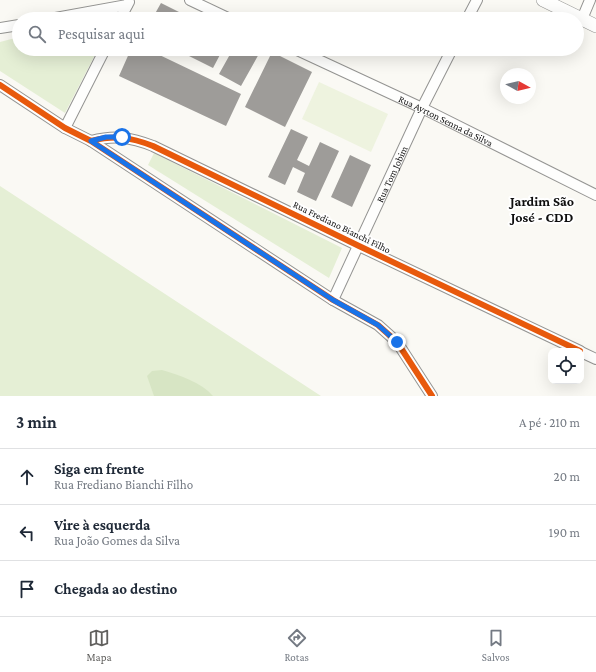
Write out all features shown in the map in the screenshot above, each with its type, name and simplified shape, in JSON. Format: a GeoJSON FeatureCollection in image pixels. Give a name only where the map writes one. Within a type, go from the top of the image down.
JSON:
{"type":"FeatureCollection","features":[{"type":"Feature","properties":{"kind":"street"},"geometry":{"type":"LineString","coordinates":[[190,0],[215,12]]}},
{"type":"Feature","properties":{"kind":"street"},"geometry":{"type":"LineString","coordinates":[[471,12],[477,0]]}},
{"type":"Feature","properties":{"kind":"street"},"geometry":{"type":"LineString","coordinates":[[543,0],[568,12]]}},
{"type":"Feature","properties":{"kind":"street"},"geometry":{"type":"LineString","coordinates":[[584,14],[590,0]]}},
{"type":"Feature","properties":{"kind":"street"},"geometry":{"type":"LineString","coordinates":[[83,12],[129,2]]}},
{"type":"Feature","properties":{"kind":"street"},"geometry":{"type":"LineString","coordinates":[[124,12],[129,2]]}},
{"type":"Feature","properties":{"kind":"street"},"geometry":{"type":"LineString","coordinates":[[584,20],[596,26]]}},
{"type":"Feature","properties":{"kind":"street"},"geometry":{"type":"LineString","coordinates":[[0,28],[12,26]]}},
{"type":"Feature","properties":{"kind":"street"},"geometry":{"type":"LineString","coordinates":[[65,128],[101,56]]}},
{"type":"Feature","properties":{"kind":"street","name":"Rua Ayrton Senna da Silva"},"geometry":{"type":"LineString","coordinates":[[310,56],[422,108],[596,195]]}},
{"type":"Feature","properties":{"kind":"street","name":"Rua Tom Jobim"},"geometry":{"type":"LineString","coordinates":[[333,300],[422,108],[448,56]]}},
{"type":"Feature","properties":{"kind":"street"},"geometry":{"type":"LineString","coordinates":[[0,85],[65,128],[91,141],[333,300],[378,325],[397,342],[432,396]]}},
{"type":"Feature","properties":{"kind":"street","name":"Rua Frediano Bianchi Filho"},"geometry":{"type":"LineString","coordinates":[[91,141],[106,137],[122,137],[143,142],[574,348]]}},
{"type":"Feature","properties":{"kind":"street","name":"Rua Frediano Bianchi Filho"},"geometry":{"type":"LineString","coordinates":[[584,353],[596,359]]}},
{"type":"Feature","properties":{"kind":"green space"},"geometry":{"type":"Polygon","coordinates":[[[12,39],[12,56],[94,56],[65,113],[0,71],[0,42],[12,39]]]}},
{"type":"Feature","properties":{"kind":"green space"},"geometry":{"type":"Polygon","coordinates":[[[319,82],[388,114],[371,152],[302,119],[319,82]]]}},
{"type":"Feature","properties":{"kind":"green space"},"geometry":{"type":"Polygon","coordinates":[[[154,153],[342,248],[329,278],[148,165],[154,153]]]}},
{"type":"Feature","properties":{"kind":"green space"},"geometry":{"type":"Polygon","coordinates":[[[0,186],[321,396],[0,396],[0,186]]]}},
{"type":"Feature","properties":{"kind":"green space"},"geometry":{"type":"Polygon","coordinates":[[[162,370],[196,383],[213,396],[154,396],[147,376],[152,371],[162,370]]]}},
{"type":"Feature","properties":{"kind":"building"},"geometry":{"type":"Polygon","coordinates":[[[161,3],[179,12],[156,12],[161,3]]]}},
{"type":"Feature","properties":{"kind":"building"},"geometry":{"type":"Polygon","coordinates":[[[128,56],[162,56],[241,94],[226,126],[119,76],[128,56]]]}},
{"type":"Feature","properties":{"kind":"building"},"geometry":{"type":"Polygon","coordinates":[[[189,56],[219,56],[213,68],[189,56]]]}},
{"type":"Feature","properties":{"kind":"building"},"geometry":{"type":"Polygon","coordinates":[[[229,56],[258,56],[241,86],[219,74],[229,56]]]}},
{"type":"Feature","properties":{"kind":"building"},"geometry":{"type":"Polygon","coordinates":[[[270,56],[280,56],[312,72],[285,127],[245,107],[270,56]]]}},
{"type":"Feature","properties":{"kind":"building"},"geometry":{"type":"Polygon","coordinates":[[[291,129],[308,137],[297,160],[309,166],[320,142],[339,151],[316,201],[297,192],[305,173],[293,167],[285,185],[268,177],[291,129]]]}},
{"type":"Feature","properties":{"kind":"building"},"geometry":{"type":"Polygon","coordinates":[[[350,155],[371,165],[352,207],[331,197],[350,155]]]}},
{"type":"Feature","properties":{"kind":"cycle path"},"geometry":{"type":"LineString","coordinates":[[0,85],[65,128],[91,141],[333,300],[378,325],[397,342],[432,396]]}},
{"type":"Feature","properties":{"kind":"cycle path"},"geometry":{"type":"LineString","coordinates":[[91,141],[108,138],[122,138],[153,146],[574,348]]}},
{"type":"Feature","properties":{"kind":"district","name":"Jardim São José - CDD"},"geometry":{"type":"Point","coordinates":[542,210]}},
{"type":"Feature","properties":{"kind":"route"},"geometry":{"type":"LineString","coordinates":[[122,137],[106,137],[91,141],[333,300],[378,325],[397,342]]}}]}
